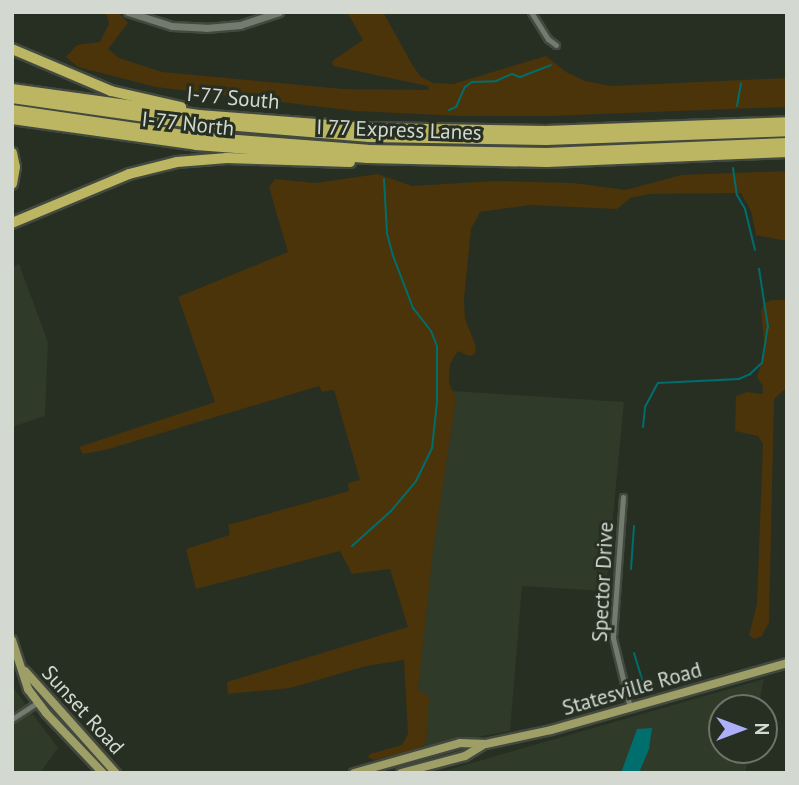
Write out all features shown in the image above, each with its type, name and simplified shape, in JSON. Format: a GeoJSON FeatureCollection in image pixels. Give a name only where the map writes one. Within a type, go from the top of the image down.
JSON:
{"type":"FeatureCollection","features":[{"type":"Feature","properties":{"kind":"highway"},"geometry":{"type":"LineString","coordinates":[[12,49],[111,91],[230,118]]}},
{"type":"Feature","properties":{"kind":"highway","name":"I-77 South"},"geometry":{"type":"LineString","coordinates":[[12,89],[230,118],[358,127],[490,131],[619,130],[787,122]]}},
{"type":"Feature","properties":{"kind":"highway","name":"I 77 Express Lanes"},"geometry":{"type":"LineString","coordinates":[[12,98],[199,124],[381,137],[580,140],[787,131]]}},
{"type":"Feature","properties":{"kind":"highway","name":"I 77 Express Lanes"},"geometry":{"type":"LineString","coordinates":[[12,110],[197,137],[368,150],[558,153],[787,143]]}},
{"type":"Feature","properties":{"kind":"highway","name":"I-77 North"},"geometry":{"type":"LineString","coordinates":[[12,119],[196,145],[360,158]]}},
{"type":"Feature","properties":{"kind":"highway"},"geometry":{"type":"LineString","coordinates":[[12,223],[129,174],[177,162],[227,159],[348,163],[360,158],[479,162],[594,161],[787,152]]}},
{"type":"Feature","properties":{"kind":"highway"},"geometry":{"type":"LineString","coordinates":[[12,153],[15,167],[12,184]]}},
{"type":"Feature","properties":{"kind":"main road"},"geometry":{"type":"LineString","coordinates":[[128,12],[172,26],[206,28],[240,25],[279,12]]}},
{"type":"Feature","properties":{"kind":"main road","name":"Sunset Road"},"geometry":{"type":"LineString","coordinates":[[12,639],[29,689],[103,773]]}},
{"type":"Feature","properties":{"kind":"main road","name":"Statesville Road"},"geometry":{"type":"LineString","coordinates":[[401,773],[465,756],[486,744],[630,708],[787,663]]}},
{"type":"Feature","properties":{"kind":"main road","name":"Sunset Road"},"geometry":{"type":"LineString","coordinates":[[23,670],[116,773]]}},
{"type":"Feature","properties":{"kind":"main road","name":"Statesville Road"},"geometry":{"type":"LineString","coordinates":[[354,773],[460,743],[486,744]]}},
{"type":"Feature","properties":{"kind":"main road"},"geometry":{"type":"LineString","coordinates":[[90,758],[96,773]]}},
{"type":"Feature","properties":{"kind":"street"},"geometry":{"type":"LineString","coordinates":[[531,12],[548,39],[556,45]]}},
{"type":"Feature","properties":{"kind":"street","name":"Spector Drive"},"geometry":{"type":"LineString","coordinates":[[623,497],[613,638],[630,708]]}},
{"type":"Feature","properties":{"kind":"street"},"geometry":{"type":"LineString","coordinates":[[12,719],[38,702]]}},
{"type":"Feature","properties":{"kind":"shaded area"},"geometry":{"type":"Polygon","coordinates":[[[102,12],[118,12],[128,23],[108,49],[119,58],[162,72],[343,89],[429,90],[428,86],[333,66],[332,61],[363,40],[347,12],[383,12],[413,66],[421,77],[433,83],[453,84],[546,56],[566,72],[585,81],[611,86],[787,78],[787,107],[550,116],[461,116],[355,111],[156,87],[78,67],[66,57],[77,45],[100,42],[109,24],[107,15],[102,12]]]}},
{"type":"Feature","properties":{"kind":"shaded area"},"geometry":{"type":"Polygon","coordinates":[[[787,171],[787,241],[756,235],[751,211],[741,193],[649,194],[630,198],[617,209],[530,205],[480,212],[471,229],[464,299],[465,319],[476,346],[475,354],[469,356],[458,351],[450,364],[449,383],[456,398],[433,550],[418,689],[429,697],[426,742],[418,750],[374,760],[368,757],[370,754],[402,745],[408,734],[404,660],[366,666],[290,688],[228,694],[227,682],[408,627],[390,569],[352,574],[340,551],[196,589],[186,549],[230,535],[228,525],[349,491],[348,483],[360,480],[334,390],[322,392],[319,386],[105,450],[83,454],[79,447],[215,402],[178,297],[288,252],[269,187],[275,179],[315,183],[378,174],[412,186],[494,181],[573,183],[626,190],[681,175],[787,171]]]}},
{"type":"Feature","properties":{"kind":"shaded area"},"geometry":{"type":"Polygon","coordinates":[[[19,264],[48,342],[45,416],[12,427],[12,267],[19,264]]]}},
{"type":"Feature","properties":{"kind":"shaded area"},"geometry":{"type":"Polygon","coordinates":[[[787,300],[787,387],[774,399],[769,622],[762,636],[754,639],[749,635],[757,604],[763,444],[758,436],[735,431],[736,396],[747,392],[763,394],[763,386],[757,377],[765,352],[761,311],[764,303],[787,300]]]}},
{"type":"Feature","properties":{"kind":"shaded area"},"geometry":{"type":"Polygon","coordinates":[[[453,391],[624,402],[606,591],[522,586],[510,731],[409,749],[427,579],[453,391]]]}},
{"type":"Feature","properties":{"kind":"shaded area"},"geometry":{"type":"Polygon","coordinates":[[[764,679],[761,694],[712,694],[764,679]]]}},
{"type":"Feature","properties":{"kind":"shaded area"},"geometry":{"type":"Polygon","coordinates":[[[12,686],[58,748],[40,773],[12,771],[12,686]]]}},
{"type":"Feature","properties":{"kind":"shaded area"},"geometry":{"type":"Polygon","coordinates":[[[708,695],[708,764],[747,764],[745,773],[437,773],[708,695]]]}},
{"type":"Feature","properties":{"kind":"water"},"geometry":{"type":"Polygon","coordinates":[[[652,728],[649,749],[639,773],[621,773],[637,729],[652,728]]]}},
{"type":"Feature","properties":{"kind":"waterway"},"geometry":{"type":"LineString","coordinates":[[449,110],[456,107],[465,87],[472,82],[496,81],[512,74],[520,77],[551,65]]}},
{"type":"Feature","properties":{"kind":"waterway"},"geometry":{"type":"LineString","coordinates":[[737,106],[741,83]]}},
{"type":"Feature","properties":{"kind":"waterway"},"geometry":{"type":"LineString","coordinates":[[733,168],[737,195],[745,209],[755,250]]}},
{"type":"Feature","properties":{"kind":"waterway"},"geometry":{"type":"LineString","coordinates":[[352,546],[391,511],[416,481],[432,448],[437,402],[437,346],[431,331],[413,308],[393,256],[387,233],[384,179]]}},
{"type":"Feature","properties":{"kind":"waterway"},"geometry":{"type":"LineString","coordinates":[[643,427],[645,407],[658,383],[739,379],[750,374],[762,363],[768,327],[759,269]]}},
{"type":"Feature","properties":{"kind":"waterway"},"geometry":{"type":"LineString","coordinates":[[631,569],[634,526]]}},
{"type":"Feature","properties":{"kind":"waterway"},"geometry":{"type":"LineString","coordinates":[[634,653],[644,685]]}}]}
